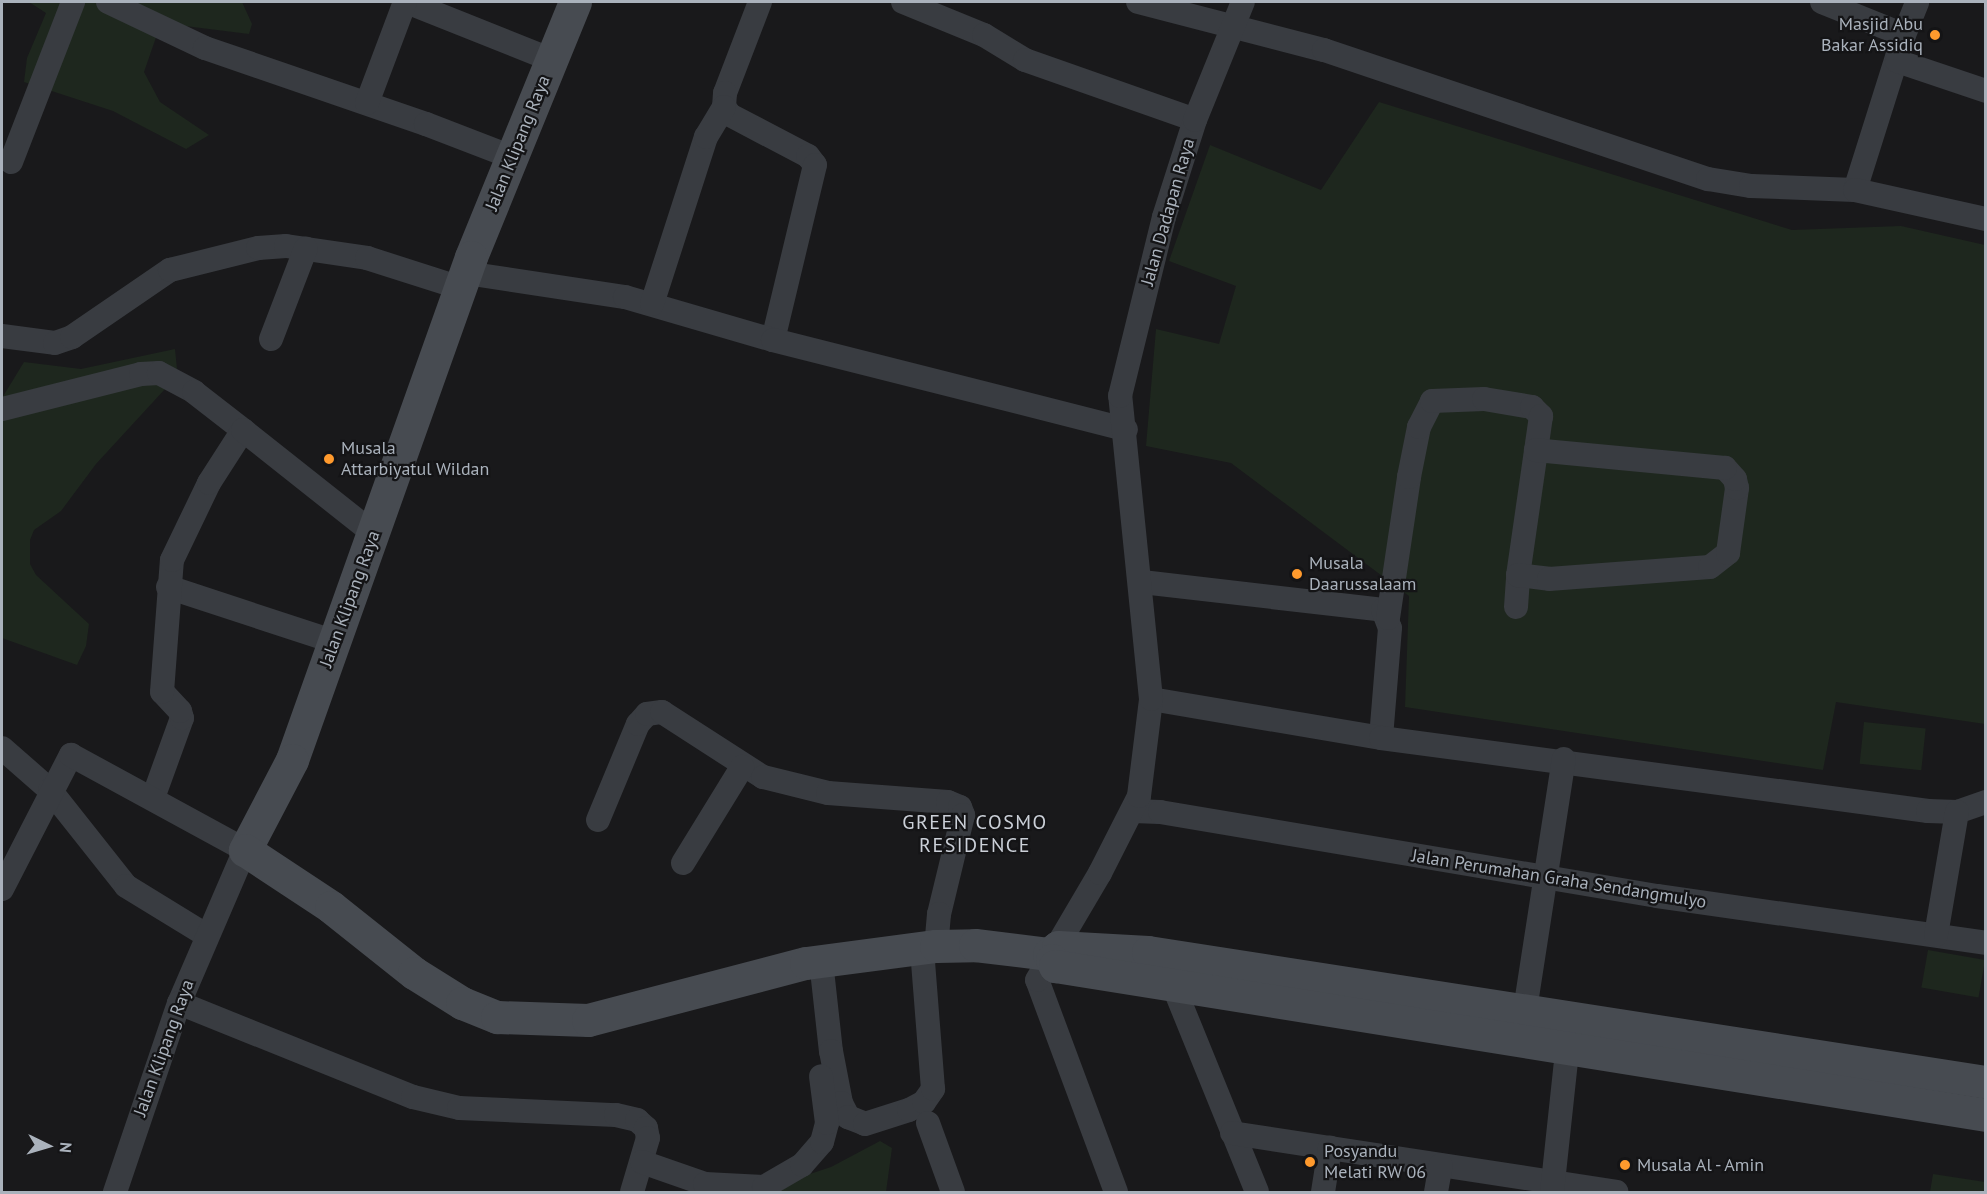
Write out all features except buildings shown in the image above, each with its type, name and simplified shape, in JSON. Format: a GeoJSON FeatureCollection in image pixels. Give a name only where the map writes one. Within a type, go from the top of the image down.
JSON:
{"type":"FeatureCollection","features":[{"type":"Feature","properties":{"kind":"main road","name":"Jalan Klipang Raya"},"geometry":{"type":"LineString","coordinates":[[245,850],[292,760],[463,281],[575,2]]}},
{"type":"Feature","properties":{"kind":"main road"},"geometry":{"type":"LineString","coordinates":[[245,850],[331,907],[414,973],[462,1003],[497,1017],[588,1020],[814,962],[929,947],[975,945],[1050,954]]}},
{"type":"Feature","properties":{"kind":"main road"},"geometry":{"type":"LineString","coordinates":[[1050,954],[1058,946],[1148,952],[1237,981],[1569,1033],[1986,1082]]}},
{"type":"Feature","properties":{"kind":"main road"},"geometry":{"type":"LineString","coordinates":[[1050,954],[1055,966],[1173,985],[1237,981],[1525,1010],[1569,1033],[1986,1115]]}},
{"type":"Feature","properties":{"kind":"street"},"geometry":{"type":"LineString","coordinates":[[11,162],[73,2]]}},
{"type":"Feature","properties":{"kind":"street"},"geometry":{"type":"LineString","coordinates":[[108,2],[133,7],[205,48],[367,103],[512,157]]}},
{"type":"Feature","properties":{"kind":"street"},"geometry":{"type":"LineString","coordinates":[[367,103],[406,2],[552,60]]}},
{"type":"Feature","properties":{"kind":"street"},"geometry":{"type":"LineString","coordinates":[[652,304],[706,137],[724,107],[725,93],[760,2]]}},
{"type":"Feature","properties":{"kind":"street"},"geometry":{"type":"LineString","coordinates":[[903,2],[961,24],[1024,60],[1195,120]]}},
{"type":"Feature","properties":{"kind":"street"},"geometry":{"type":"LineString","coordinates":[[1138,2],[1324,50],[1708,179],[1751,186],[1855,190],[1986,219]]}},
{"type":"Feature","properties":{"kind":"street","name":"Jalan Dadapan Raya"},"geometry":{"type":"LineString","coordinates":[[1116,1192],[1037,980],[1133,811],[1143,776],[1151,699],[1142,582],[1126,429],[1120,396],[1164,217],[1195,120],[1243,2]]}},
{"type":"Feature","properties":{"kind":"street"},"geometry":{"type":"LineString","coordinates":[[1822,2],[1904,35]]}},
{"type":"Feature","properties":{"kind":"street"},"geometry":{"type":"LineString","coordinates":[[1855,190],[1904,35],[1917,2]]}},
{"type":"Feature","properties":{"kind":"street"},"geometry":{"type":"LineString","coordinates":[[1897,61],[1986,91]]}},
{"type":"Feature","properties":{"kind":"street"},"geometry":{"type":"LineString","coordinates":[[724,107],[730,115],[784,141],[815,162],[773,340]]}},
{"type":"Feature","properties":{"kind":"street"},"geometry":{"type":"LineString","coordinates":[[2,336],[55,343],[72,337],[170,270],[258,248],[306,248],[367,258],[463,281],[558,284],[652,304],[773,340],[1126,429]]}},
{"type":"Feature","properties":{"kind":"street"},"geometry":{"type":"LineString","coordinates":[[271,339],[306,248]]}},
{"type":"Feature","properties":{"kind":"street"},"geometry":{"type":"LineString","coordinates":[[2,409],[141,374],[159,373],[201,397],[373,533]]}},
{"type":"Feature","properties":{"kind":"street"},"geometry":{"type":"LineString","coordinates":[[1381,738],[1390,643],[1388,618],[1408,477],[1419,427],[1432,401],[1484,399],[1532,407],[1541,416],[1518,575],[1516,607]]}},
{"type":"Feature","properties":{"kind":"street"},"geometry":{"type":"LineString","coordinates":[[153,798],[182,718],[180,711],[162,692],[168,587],[172,560],[209,483],[243,430]]}},
{"type":"Feature","properties":{"kind":"street"},"geometry":{"type":"LineString","coordinates":[[1518,575],[1549,579],[1710,567],[1722,562],[1728,553],[1737,488],[1735,479],[1725,468],[1536,450]]}},
{"type":"Feature","properties":{"kind":"street"},"geometry":{"type":"LineString","coordinates":[[1142,582],[1379,609],[1388,618]]}},
{"type":"Feature","properties":{"kind":"street"},"geometry":{"type":"LineString","coordinates":[[168,587],[335,642]]}},
{"type":"Feature","properties":{"kind":"street"},"geometry":{"type":"LineString","coordinates":[[1151,699],[1381,738],[1564,759],[1928,811],[1957,812],[1986,802]]}},
{"type":"Feature","properties":{"kind":"street"},"geometry":{"type":"LineString","coordinates":[[598,820],[638,724],[647,714],[662,712],[742,767],[763,777],[828,793],[948,802],[960,807],[963,815],[929,947],[933,1089],[924,1102],[909,1110],[865,1124],[848,1116],[842,1103],[814,962]]}},
{"type":"Feature","properties":{"kind":"street"},"geometry":{"type":"LineString","coordinates":[[2,748],[50,790],[126,886],[206,935]]}},
{"type":"Feature","properties":{"kind":"street"},"geometry":{"type":"LineString","coordinates":[[2,889],[50,790],[68,756],[73,754],[245,850]]}},
{"type":"Feature","properties":{"kind":"street"},"geometry":{"type":"LineString","coordinates":[[1525,1010],[1543,877],[1564,759]]}},
{"type":"Feature","properties":{"kind":"street"},"geometry":{"type":"LineString","coordinates":[[683,863],[742,767]]}},
{"type":"Feature","properties":{"kind":"street","name":"Jalan Perumahan Graha Sendangmulyo"},"geometry":{"type":"LineString","coordinates":[[1133,811],[1172,814],[1543,877],[1986,943]]}},
{"type":"Feature","properties":{"kind":"street"},"geometry":{"type":"LineString","coordinates":[[1936,935],[1957,812]]}},
{"type":"Feature","properties":{"kind":"street","name":"Jalan Klipang Raya"},"geometry":{"type":"LineString","coordinates":[[122,1190],[179,1003],[206,935],[245,850]]}},
{"type":"Feature","properties":{"kind":"street"},"geometry":{"type":"LineString","coordinates":[[642,1162],[705,1184],[753,1189],[764,1187],[815,1154],[827,1123],[814,962]]}},
{"type":"Feature","properties":{"kind":"street"},"geometry":{"type":"LineString","coordinates":[[1173,985],[1257,1192]]}},
{"type":"Feature","properties":{"kind":"street"},"geometry":{"type":"LineString","coordinates":[[179,1003],[413,1097],[459,1108],[616,1115],[637,1120],[646,1128],[648,1138],[632,1192]]}},
{"type":"Feature","properties":{"kind":"street"},"geometry":{"type":"LineString","coordinates":[[1553,1187],[1569,1033]]}},
{"type":"Feature","properties":{"kind":"street"},"geometry":{"type":"LineString","coordinates":[[928,1123],[953,1192]]}},
{"type":"Feature","properties":{"kind":"street"},"geometry":{"type":"LineString","coordinates":[[1232,1133],[1441,1165],[1553,1187],[1617,1192]]}},
{"type":"Feature","properties":{"kind":"street"},"geometry":{"type":"LineString","coordinates":[[1323,1192],[1330,1148]]}},
{"type":"Feature","properties":{"kind":"street"},"geometry":{"type":"LineString","coordinates":[[1436,1192],[1441,1165]]}},
{"type":"Feature","properties":{"kind":"shaded area"},"geometry":{"type":"Polygon","coordinates":[[[29,2],[242,2],[252,24],[249,34],[161,23],[144,72],[160,102],[209,135],[186,149],[113,111],[24,82],[27,58],[46,13],[29,2]]]}},
{"type":"Feature","properties":{"kind":"shaded area"},"geometry":{"type":"Polygon","coordinates":[[[1379,102],[1792,230],[1901,226],[1985,245],[1985,724],[1836,702],[1823,770],[1405,707],[1409,596],[1231,463],[1146,446],[1156,329],[1219,344],[1236,286],[1169,261],[1210,145],[1321,190],[1379,102]]]}},
{"type":"Feature","properties":{"kind":"shaded area"},"geometry":{"type":"Polygon","coordinates":[[[175,349],[177,369],[165,389],[96,464],[61,511],[34,530],[30,540],[30,564],[36,575],[89,624],[86,646],[77,665],[2,638],[2,398],[24,362],[81,369],[175,349]]]}},
{"type":"Feature","properties":{"kind":"shaded area"},"geometry":{"type":"Polygon","coordinates":[[[1864,722],[1926,728],[1921,770],[1860,764],[1864,722]]]}},
{"type":"Feature","properties":{"kind":"shaded area"},"geometry":{"type":"Polygon","coordinates":[[[1928,950],[1985,960],[1979,997],[1921,987],[1928,950]]]}},
{"type":"Feature","properties":{"kind":"shaded area"},"geometry":{"type":"Polygon","coordinates":[[[880,1141],[892,1148],[886,1192],[756,1192],[831,1167],[880,1141]]]}},
{"type":"Feature","properties":{"kind":"shaded area"},"geometry":{"type":"Polygon","coordinates":[[[1933,1174],[1985,1182],[1985,1192],[1930,1192],[1933,1174]]]}},
{"type":"Feature","properties":{"kind":"place","name":"Masjid Abu Bakar Assidiq"},"geometry":{"type":"Point","coordinates":[1935,35]}},
{"type":"Feature","properties":{"kind":"place","name":"Musala Attarbiyatul Wildan"},"geometry":{"type":"Point","coordinates":[329,459]}},
{"type":"Feature","properties":{"kind":"place","name":"Musala Daarussalaam"},"geometry":{"type":"Point","coordinates":[1297,574]}},
{"type":"Feature","properties":{"kind":"place","name":"Posyandu Melati RW 06"},"geometry":{"type":"Point","coordinates":[1310,1162]}},
{"type":"Feature","properties":{"kind":"place","name":"Musala Al - Amin"},"geometry":{"type":"Point","coordinates":[1625,1165]}},
{"type":"Feature","properties":{"kind":"district","name":"GREEN COSMO RESIDENCE"},"geometry":{"type":"Point","coordinates":[975,834]}}]}
